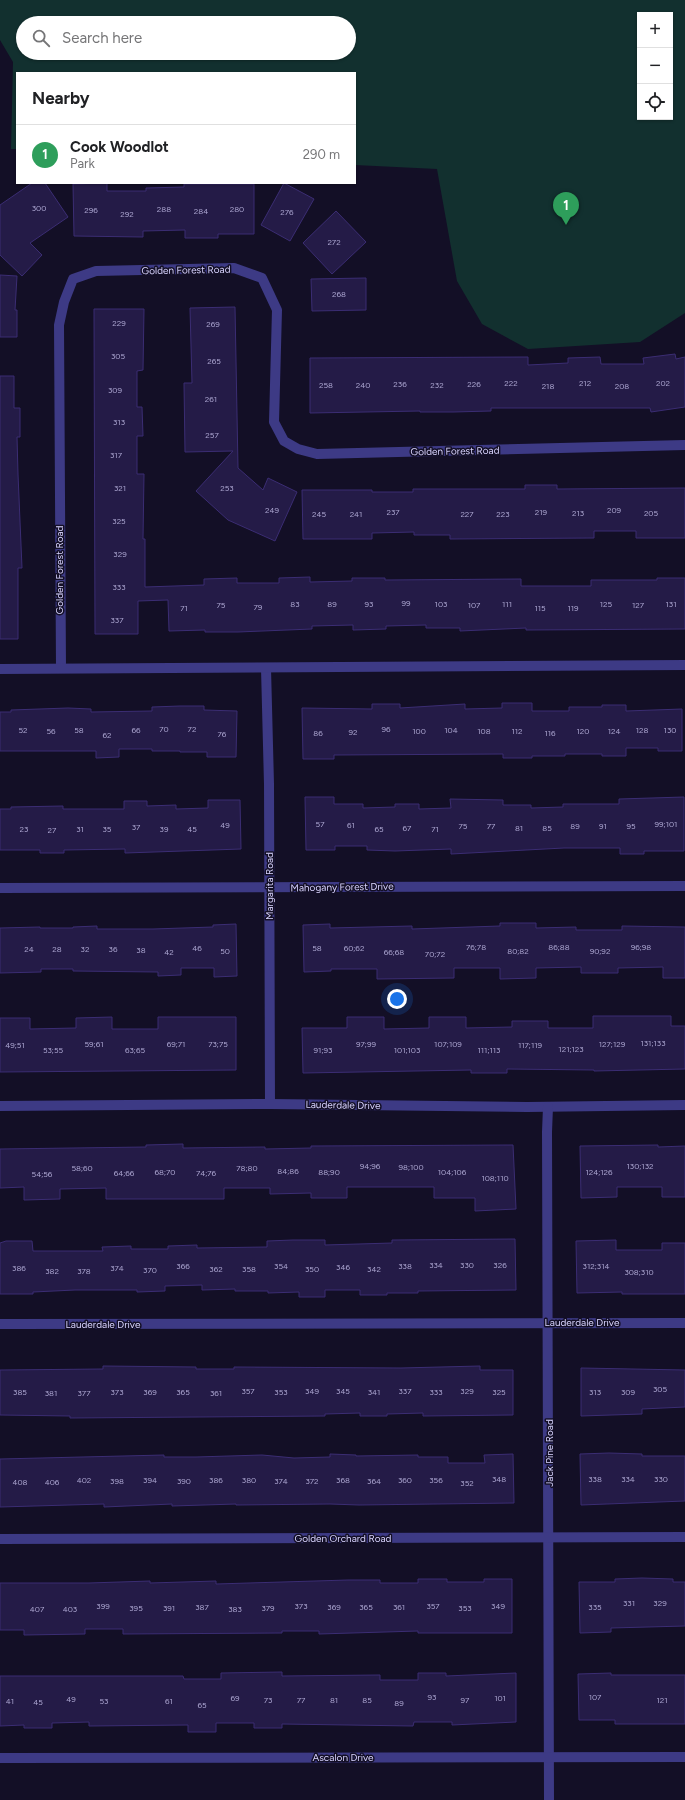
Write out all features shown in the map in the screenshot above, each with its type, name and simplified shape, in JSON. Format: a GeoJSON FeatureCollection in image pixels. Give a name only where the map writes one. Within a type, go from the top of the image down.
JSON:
{"type":"FeatureCollection","features":[{"type":"Feature","properties":{"kind":"street","name":"Golden Forest Road"},"geometry":{"type":"LineString","coordinates":[[61,668],[59,325],[64,302],[73,279],[96,271],[234,268],[262,278],[277,310],[274,422],[284,441],[298,448],[317,454],[685,445]]}},
{"type":"Feature","properties":{"kind":"street"},"geometry":{"type":"LineString","coordinates":[[0,669],[685,665]]}},
{"type":"Feature","properties":{"kind":"street","name":"Margarita Road"},"geometry":{"type":"LineString","coordinates":[[266,668],[269,784],[270,1104]]}},
{"type":"Feature","properties":{"kind":"street","name":"Mahogany Forest Drive"},"geometry":{"type":"LineString","coordinates":[[0,888],[685,886]]}},
{"type":"Feature","properties":{"kind":"street","name":"Lauderdale Drive"},"geometry":{"type":"LineString","coordinates":[[0,1106],[270,1104],[548,1107],[685,1105]]}},
{"type":"Feature","properties":{"kind":"street","name":"Jack Pine Road"},"geometry":{"type":"LineString","coordinates":[[548,1107],[550,1537],[549,1800]]}},
{"type":"Feature","properties":{"kind":"street","name":"Lauderdale Drive"},"geometry":{"type":"LineString","coordinates":[[0,1324],[685,1323]]}},
{"type":"Feature","properties":{"kind":"street","name":"Golden Orchard Road"},"geometry":{"type":"LineString","coordinates":[[0,1539],[685,1536]]}},
{"type":"Feature","properties":{"kind":"street","name":"Ascalon Drive"},"geometry":{"type":"LineString","coordinates":[[0,1758],[685,1757]]}},
{"type":"Feature","properties":{"kind":"green space"},"geometry":{"type":"Polygon","coordinates":[[[0,0],[685,0],[685,313],[640,342],[528,349],[482,324],[457,281],[437,169],[356,165],[356,72],[16,72],[16,149],[11,149],[13,62],[0,40],[0,0]]]}},
{"type":"Feature","properties":{"kind":"building"},"geometry":{"type":"Polygon","coordinates":[[[31,184],[46,184],[68,217],[30,243],[42,255],[22,276],[0,255],[0,205],[31,184]]]}},
{"type":"Feature","properties":{"kind":"building"},"geometry":{"type":"Polygon","coordinates":[[[73,184],[107,184],[107,191],[146,191],[146,188],[184,187],[184,184],[254,184],[254,234],[218,234],[218,238],[185,238],[185,230],[143,231],[143,237],[74,236],[73,184]]]}},
{"type":"Feature","properties":{"kind":"building"},"geometry":{"type":"Polygon","coordinates":[[[283,184],[314,199],[290,241],[261,225],[283,184]]]}},
{"type":"Feature","properties":{"kind":"building"},"geometry":{"type":"Polygon","coordinates":[[[336,211],[366,242],[332,274],[303,243],[336,211]]]}},
{"type":"Feature","properties":{"kind":"building"},"geometry":{"type":"Polygon","coordinates":[[[0,275],[17,276],[15,310],[17,310],[17,337],[0,337],[0,275]]]}},
{"type":"Feature","properties":{"kind":"building"},"geometry":{"type":"Polygon","coordinates":[[[366,278],[366,310],[312,311],[311,279],[366,278]]]}},
{"type":"Feature","properties":{"kind":"building"},"geometry":{"type":"Polygon","coordinates":[[[235,307],[238,468],[263,490],[268,478],[297,492],[275,541],[228,520],[196,491],[233,451],[185,452],[184,383],[192,383],[190,308],[235,307]]]}},
{"type":"Feature","properties":{"kind":"building"},"geometry":{"type":"Polygon","coordinates":[[[94,309],[144,309],[143,370],[137,371],[137,407],[142,407],[143,436],[137,436],[137,474],[144,474],[143,539],[145,539],[145,587],[204,585],[204,579],[237,578],[237,583],[279,583],[279,578],[310,577],[310,582],[352,581],[352,578],[385,578],[385,580],[521,579],[521,586],[591,586],[591,580],[657,580],[657,578],[685,578],[685,629],[526,630],[526,628],[460,631],[460,628],[426,628],[426,625],[386,626],[386,629],[353,630],[353,625],[312,626],[312,629],[238,632],[205,632],[205,630],[169,631],[168,600],[138,601],[138,634],[95,634],[94,309]]]}},
{"type":"Feature","properties":{"kind":"building"},"geometry":{"type":"Polygon","coordinates":[[[675,354],[676,359],[685,357],[685,407],[651,412],[650,408],[491,408],[491,411],[310,413],[310,358],[528,357],[528,365],[568,363],[568,358],[600,357],[601,364],[644,364],[643,358],[675,354]]]}},
{"type":"Feature","properties":{"kind":"building"},"geometry":{"type":"Polygon","coordinates":[[[0,376],[14,376],[14,408],[20,408],[20,437],[17,437],[22,568],[18,568],[18,639],[0,639],[0,376]]]}},
{"type":"Feature","properties":{"kind":"building"},"geometry":{"type":"Polygon","coordinates":[[[525,485],[557,485],[557,489],[685,488],[685,538],[636,538],[636,531],[594,531],[594,538],[450,539],[450,535],[414,535],[414,532],[372,533],[372,539],[303,539],[302,490],[372,490],[372,492],[413,492],[413,489],[525,489],[525,485]]]}},
{"type":"Feature","properties":{"kind":"building"},"geometry":{"type":"Polygon","coordinates":[[[502,703],[532,703],[532,711],[569,711],[569,707],[602,707],[602,705],[626,705],[626,711],[682,709],[682,751],[658,751],[658,748],[626,748],[626,756],[602,756],[602,754],[565,754],[565,756],[503,758],[503,754],[334,755],[334,759],[303,759],[302,708],[372,709],[372,704],[400,704],[400,708],[465,704],[465,709],[502,708],[502,703]]]}},
{"type":"Feature","properties":{"kind":"building"},"geometry":{"type":"Polygon","coordinates":[[[204,706],[204,710],[237,711],[236,757],[207,757],[207,752],[152,751],[152,749],[119,749],[119,757],[96,758],[96,751],[0,751],[0,712],[11,712],[11,710],[68,708],[91,709],[91,712],[152,711],[152,707],[204,706]]]}},
{"type":"Feature","properties":{"kind":"building"},"geometry":{"type":"Polygon","coordinates":[[[305,797],[334,797],[334,804],[363,804],[363,808],[395,807],[395,804],[419,804],[419,809],[451,808],[450,799],[503,800],[503,805],[531,805],[531,808],[563,807],[563,804],[619,804],[619,799],[684,797],[684,851],[644,851],[644,854],[620,854],[620,848],[564,848],[451,854],[451,849],[395,851],[367,850],[367,846],[335,846],[335,850],[306,850],[305,797]]]}},
{"type":"Feature","properties":{"kind":"building"},"geometry":{"type":"Polygon","coordinates":[[[208,800],[240,800],[241,849],[125,853],[125,849],[64,850],[64,853],[40,853],[40,850],[0,850],[0,809],[11,809],[11,807],[63,806],[63,809],[124,809],[124,801],[147,801],[147,806],[176,805],[176,809],[208,808],[208,800]]]}},
{"type":"Feature","properties":{"kind":"building"},"geometry":{"type":"Polygon","coordinates":[[[500,923],[536,923],[536,928],[576,927],[576,930],[622,930],[622,926],[685,927],[685,978],[663,978],[663,967],[618,968],[618,973],[581,973],[581,967],[536,968],[536,978],[500,979],[500,968],[454,968],[454,978],[377,979],[377,969],[331,969],[331,971],[304,972],[303,925],[330,924],[330,928],[412,926],[412,929],[500,926],[500,923]]]}},
{"type":"Feature","properties":{"kind":"building"},"geometry":{"type":"Polygon","coordinates":[[[236,924],[237,976],[214,977],[214,968],[181,968],[181,975],[158,976],[158,972],[73,971],[73,969],[41,969],[41,972],[0,973],[0,928],[73,928],[97,926],[97,929],[153,929],[213,927],[213,925],[236,924]]]}},
{"type":"Feature","properties":{"kind":"building"},"geometry":{"type":"Polygon","coordinates":[[[593,1016],[671,1016],[671,1026],[685,1026],[685,1069],[594,1071],[507,1069],[507,1073],[471,1073],[471,1070],[303,1073],[302,1028],[347,1028],[347,1017],[384,1017],[384,1029],[429,1028],[429,1017],[466,1017],[466,1028],[512,1027],[512,1021],[548,1021],[548,1028],[593,1028],[593,1016]]]}},
{"type":"Feature","properties":{"kind":"building"},"geometry":{"type":"Polygon","coordinates":[[[112,1017],[112,1029],[158,1029],[158,1017],[236,1017],[236,1070],[0,1072],[0,1018],[30,1018],[30,1029],[76,1028],[76,1018],[112,1017]]]}},
{"type":"Feature","properties":{"kind":"building"},"geometry":{"type":"Polygon","coordinates":[[[183,1144],[183,1148],[265,1147],[265,1149],[311,1148],[311,1146],[513,1145],[516,1209],[475,1211],[475,1198],[434,1198],[434,1187],[347,1187],[347,1198],[311,1198],[311,1193],[270,1194],[270,1188],[224,1188],[224,1199],[106,1199],[106,1188],[60,1189],[60,1199],[24,1200],[24,1187],[0,1188],[0,1149],[146,1147],[146,1145],[183,1144]]]}},
{"type":"Feature","properties":{"kind":"building"},"geometry":{"type":"Polygon","coordinates":[[[658,1145],[658,1147],[685,1146],[685,1197],[662,1197],[662,1187],[617,1187],[617,1197],[581,1198],[580,1146],[658,1145]]]}},
{"type":"Feature","properties":{"kind":"building"},"geometry":{"type":"Polygon","coordinates":[[[515,1239],[516,1290],[418,1291],[418,1293],[360,1295],[360,1290],[325,1290],[325,1297],[299,1297],[299,1292],[268,1293],[268,1291],[235,1291],[235,1289],[202,1290],[202,1285],[165,1286],[165,1291],[137,1292],[137,1290],[75,1290],[33,1292],[33,1294],[0,1294],[0,1243],[6,1241],[32,1241],[33,1251],[103,1251],[102,1247],[131,1246],[131,1249],[168,1249],[168,1246],[197,1245],[197,1248],[267,1247],[267,1241],[293,1240],[325,1240],[325,1245],[392,1243],[392,1240],[515,1239]]]}},
{"type":"Feature","properties":{"kind":"building"},"geometry":{"type":"Polygon","coordinates":[[[616,1240],[616,1250],[662,1250],[662,1243],[685,1243],[685,1294],[622,1294],[622,1292],[577,1293],[576,1241],[616,1240]]]}},
{"type":"Feature","properties":{"kind":"building"},"geometry":{"type":"Polygon","coordinates":[[[103,1366],[234,1369],[234,1367],[401,1368],[480,1366],[480,1370],[513,1370],[513,1415],[423,1416],[423,1413],[387,1414],[387,1416],[360,1416],[360,1413],[325,1414],[325,1416],[70,1418],[70,1416],[0,1415],[0,1370],[103,1369],[103,1366]]]}},
{"type":"Feature","properties":{"kind":"building"},"geometry":{"type":"Polygon","coordinates":[[[581,1368],[685,1370],[685,1407],[642,1409],[642,1414],[581,1416],[581,1368]]]}},
{"type":"Feature","properties":{"kind":"building"},"geometry":{"type":"Polygon","coordinates":[[[330,1454],[356,1456],[418,1455],[418,1457],[448,1457],[448,1463],[485,1463],[484,1455],[513,1454],[514,1503],[359,1505],[236,1504],[172,1506],[172,1504],[104,1507],[104,1504],[0,1507],[0,1459],[164,1455],[164,1457],[262,1455],[294,1458],[330,1457],[330,1454]]]}},
{"type":"Feature","properties":{"kind":"building"},"geometry":{"type":"Polygon","coordinates":[[[580,1454],[642,1454],[642,1456],[685,1456],[685,1501],[581,1505],[580,1454]]]}},
{"type":"Feature","properties":{"kind":"building"},"geometry":{"type":"Polygon","coordinates":[[[418,1579],[447,1579],[447,1582],[484,1582],[484,1579],[512,1579],[512,1633],[418,1633],[418,1631],[319,1634],[319,1631],[282,1631],[282,1633],[123,1634],[123,1629],[85,1629],[85,1634],[24,1635],[24,1630],[0,1630],[0,1583],[150,1581],[150,1583],[216,1581],[216,1584],[380,1580],[380,1583],[418,1583],[418,1579]]]}},
{"type":"Feature","properties":{"kind":"building"},"geometry":{"type":"Polygon","coordinates":[[[615,1579],[673,1579],[673,1582],[685,1582],[685,1626],[611,1628],[611,1632],[580,1633],[579,1582],[615,1582],[615,1579]]]}},
{"type":"Feature","properties":{"kind":"building"},"geometry":{"type":"Polygon","coordinates":[[[282,1672],[282,1676],[380,1675],[380,1680],[418,1680],[418,1673],[446,1673],[446,1676],[516,1673],[516,1722],[452,1725],[452,1722],[414,1722],[413,1726],[282,1724],[282,1728],[254,1728],[254,1723],[216,1723],[216,1732],[188,1732],[188,1725],[89,1726],[89,1722],[52,1723],[52,1728],[24,1728],[24,1725],[0,1726],[0,1676],[183,1676],[184,1679],[221,1679],[221,1673],[282,1672]]]}},
{"type":"Feature","properties":{"kind":"building"},"geometry":{"type":"Polygon","coordinates":[[[611,1673],[611,1675],[685,1675],[685,1724],[615,1724],[615,1720],[579,1720],[578,1674],[611,1673]]]}},
{"type":"Feature","properties":{"kind":"place","name":"Cook Woodlot"},"geometry":{"type":"Point","coordinates":[566,225]}}]}
